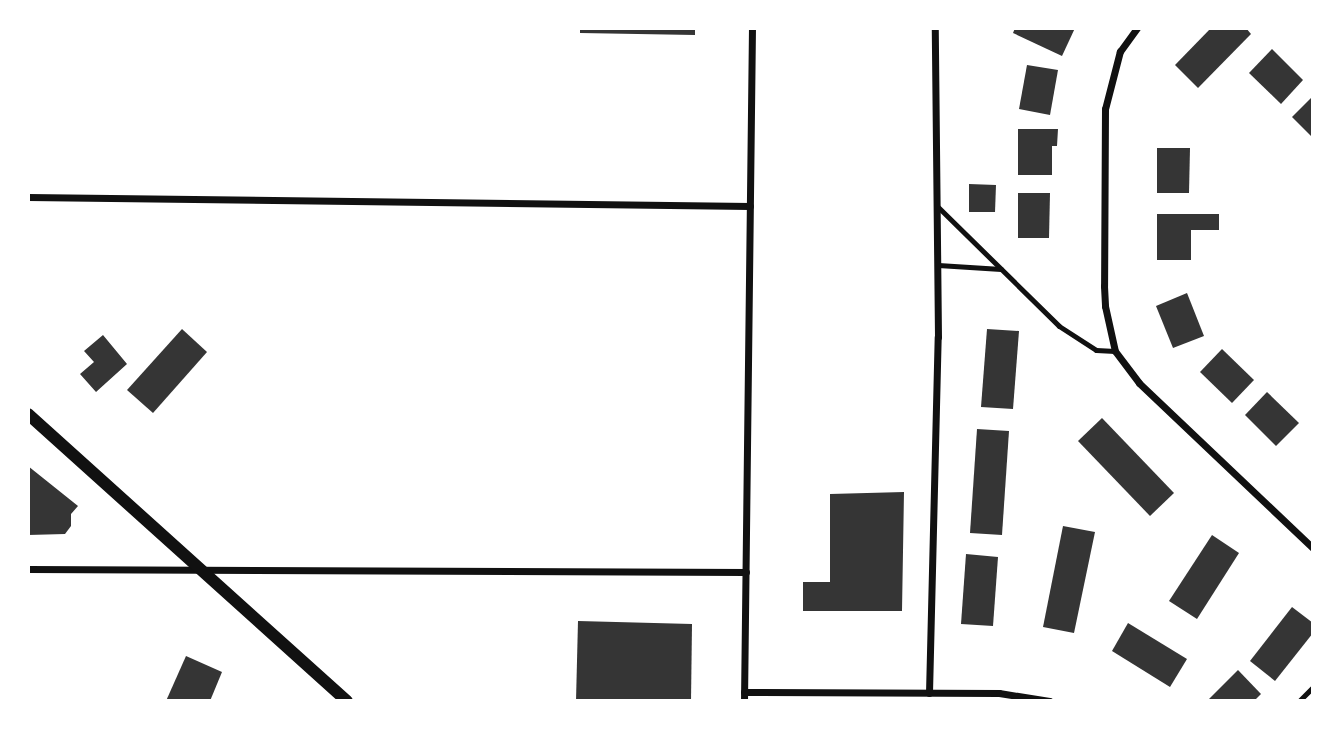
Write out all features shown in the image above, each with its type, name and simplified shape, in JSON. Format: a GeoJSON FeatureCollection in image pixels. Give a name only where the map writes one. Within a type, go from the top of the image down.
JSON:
{"type":"FeatureCollection","features":[{"type":"Feature","properties":{"kind":"street"},"geometry":{"type":"LineString","coordinates":[[744,701],[752,28]]}},
{"type":"Feature","properties":{"kind":"street"},"geometry":{"type":"LineString","coordinates":[[929,697],[938,265],[935,28]]}},
{"type":"Feature","properties":{"kind":"street"},"geometry":{"type":"LineString","coordinates":[[1137,28],[1120,51],[1105,108],[1104,286],[1105,306],[1115,351],[1139,383],[1313,548]]}},
{"type":"Feature","properties":{"kind":"street"},"geometry":{"type":"LineString","coordinates":[[28,197],[750,206]]}},
{"type":"Feature","properties":{"kind":"street"},"geometry":{"type":"LineString","coordinates":[[28,414],[347,701]]}},
{"type":"Feature","properties":{"kind":"street"},"geometry":{"type":"LineString","coordinates":[[28,569],[746,572]]}},
{"type":"Feature","properties":{"kind":"street"},"geometry":{"type":"LineString","coordinates":[[744,692],[929,697],[999,693],[1049,701]]}},
{"type":"Feature","properties":{"kind":"lane"},"geometry":{"type":"LineString","coordinates":[[937,205],[1078,341],[1096,350],[1115,351]]}},
{"type":"Feature","properties":{"kind":"lane"},"geometry":{"type":"LineString","coordinates":[[938,265],[1001,269]]}},
{"type":"Feature","properties":{"kind":"lane"},"geometry":{"type":"LineString","coordinates":[[1299,701],[1313,687]]}},
{"type":"Feature","properties":{"kind":"building"},"geometry":{"type":"Polygon","coordinates":[[[580,28],[695,28],[695,35],[580,33],[580,28]]]}},
{"type":"Feature","properties":{"kind":"building"},"geometry":{"type":"Polygon","coordinates":[[[1015,28],[1075,28],[1062,56],[1013,33],[1015,28]]]}},
{"type":"Feature","properties":{"kind":"building"},"geometry":{"type":"Polygon","coordinates":[[[1211,28],[1246,28],[1251,34],[1198,88],[1175,65],[1211,28]]]}},
{"type":"Feature","properties":{"kind":"building"},"geometry":{"type":"Polygon","coordinates":[[[1272,49],[1303,80],[1281,104],[1249,73],[1272,49]]]}},
{"type":"Feature","properties":{"kind":"building"},"geometry":{"type":"Polygon","coordinates":[[[1027,65],[1058,70],[1050,115],[1019,109],[1027,65]]]}},
{"type":"Feature","properties":{"kind":"building"},"geometry":{"type":"Polygon","coordinates":[[[1313,96],[1313,138],[1292,117],[1313,96]]]}},
{"type":"Feature","properties":{"kind":"building"},"geometry":{"type":"Polygon","coordinates":[[[1018,129],[1058,129],[1057,146],[1052,146],[1052,175],[1018,175],[1018,129]]]}},
{"type":"Feature","properties":{"kind":"building"},"geometry":{"type":"Polygon","coordinates":[[[1157,148],[1190,148],[1189,193],[1157,193],[1157,148]]]}},
{"type":"Feature","properties":{"kind":"building"},"geometry":{"type":"Polygon","coordinates":[[[969,184],[996,185],[995,212],[969,212],[969,184]]]}},
{"type":"Feature","properties":{"kind":"building"},"geometry":{"type":"Polygon","coordinates":[[[1018,193],[1050,193],[1049,238],[1018,238],[1018,193]]]}},
{"type":"Feature","properties":{"kind":"building"},"geometry":{"type":"Polygon","coordinates":[[[1157,214],[1219,214],[1219,230],[1191,230],[1191,260],[1157,260],[1157,214]]]}},
{"type":"Feature","properties":{"kind":"building"},"geometry":{"type":"Polygon","coordinates":[[[1187,293],[1204,336],[1173,348],[1156,306],[1187,293]]]}},
{"type":"Feature","properties":{"kind":"building"},"geometry":{"type":"Polygon","coordinates":[[[182,329],[207,352],[153,413],[127,390],[182,329]]]}},
{"type":"Feature","properties":{"kind":"building"},"geometry":{"type":"Polygon","coordinates":[[[987,329],[1019,331],[1013,409],[981,407],[987,329]]]}},
{"type":"Feature","properties":{"kind":"building"},"geometry":{"type":"Polygon","coordinates":[[[103,335],[127,364],[96,392],[80,374],[94,362],[84,351],[103,335]]]}},
{"type":"Feature","properties":{"kind":"building"},"geometry":{"type":"Polygon","coordinates":[[[1222,349],[1254,380],[1232,403],[1200,372],[1222,349]]]}},
{"type":"Feature","properties":{"kind":"building"},"geometry":{"type":"Polygon","coordinates":[[[1267,392],[1299,423],[1276,446],[1245,415],[1267,392]]]}},
{"type":"Feature","properties":{"kind":"building"},"geometry":{"type":"Polygon","coordinates":[[[1102,418],[1174,493],[1150,516],[1078,441],[1102,418]]]}},
{"type":"Feature","properties":{"kind":"building"},"geometry":{"type":"Polygon","coordinates":[[[977,429],[1009,431],[1002,535],[970,533],[977,429]]]}},
{"type":"Feature","properties":{"kind":"building"},"geometry":{"type":"Polygon","coordinates":[[[28,466],[78,506],[71,514],[71,526],[65,534],[28,535],[28,466]]]}},
{"type":"Feature","properties":{"kind":"building"},"geometry":{"type":"Polygon","coordinates":[[[904,492],[902,611],[803,611],[803,582],[830,582],[830,494],[904,492]]]}},
{"type":"Feature","properties":{"kind":"building"},"geometry":{"type":"Polygon","coordinates":[[[1063,526],[1095,532],[1074,633],[1043,627],[1063,526]]]}},
{"type":"Feature","properties":{"kind":"building"},"geometry":{"type":"Polygon","coordinates":[[[1212,535],[1239,553],[1197,619],[1169,601],[1212,535]]]}},
{"type":"Feature","properties":{"kind":"building"},"geometry":{"type":"Polygon","coordinates":[[[966,554],[998,557],[993,626],[961,624],[966,554]]]}},
{"type":"Feature","properties":{"kind":"building"},"geometry":{"type":"Polygon","coordinates":[[[1292,607],[1313,623],[1313,633],[1275,681],[1250,661],[1292,607]]]}},
{"type":"Feature","properties":{"kind":"building"},"geometry":{"type":"Polygon","coordinates":[[[578,621],[692,624],[691,701],[576,701],[578,621]]]}},
{"type":"Feature","properties":{"kind":"building"},"geometry":{"type":"Polygon","coordinates":[[[1128,623],[1187,659],[1170,687],[1112,651],[1128,623]]]}},
{"type":"Feature","properties":{"kind":"building"},"geometry":{"type":"Polygon","coordinates":[[[186,656],[222,672],[210,701],[166,701],[186,656]]]}},
{"type":"Feature","properties":{"kind":"building"},"geometry":{"type":"Polygon","coordinates":[[[1238,670],[1261,694],[1254,701],[1207,701],[1238,670]]]}}]}
